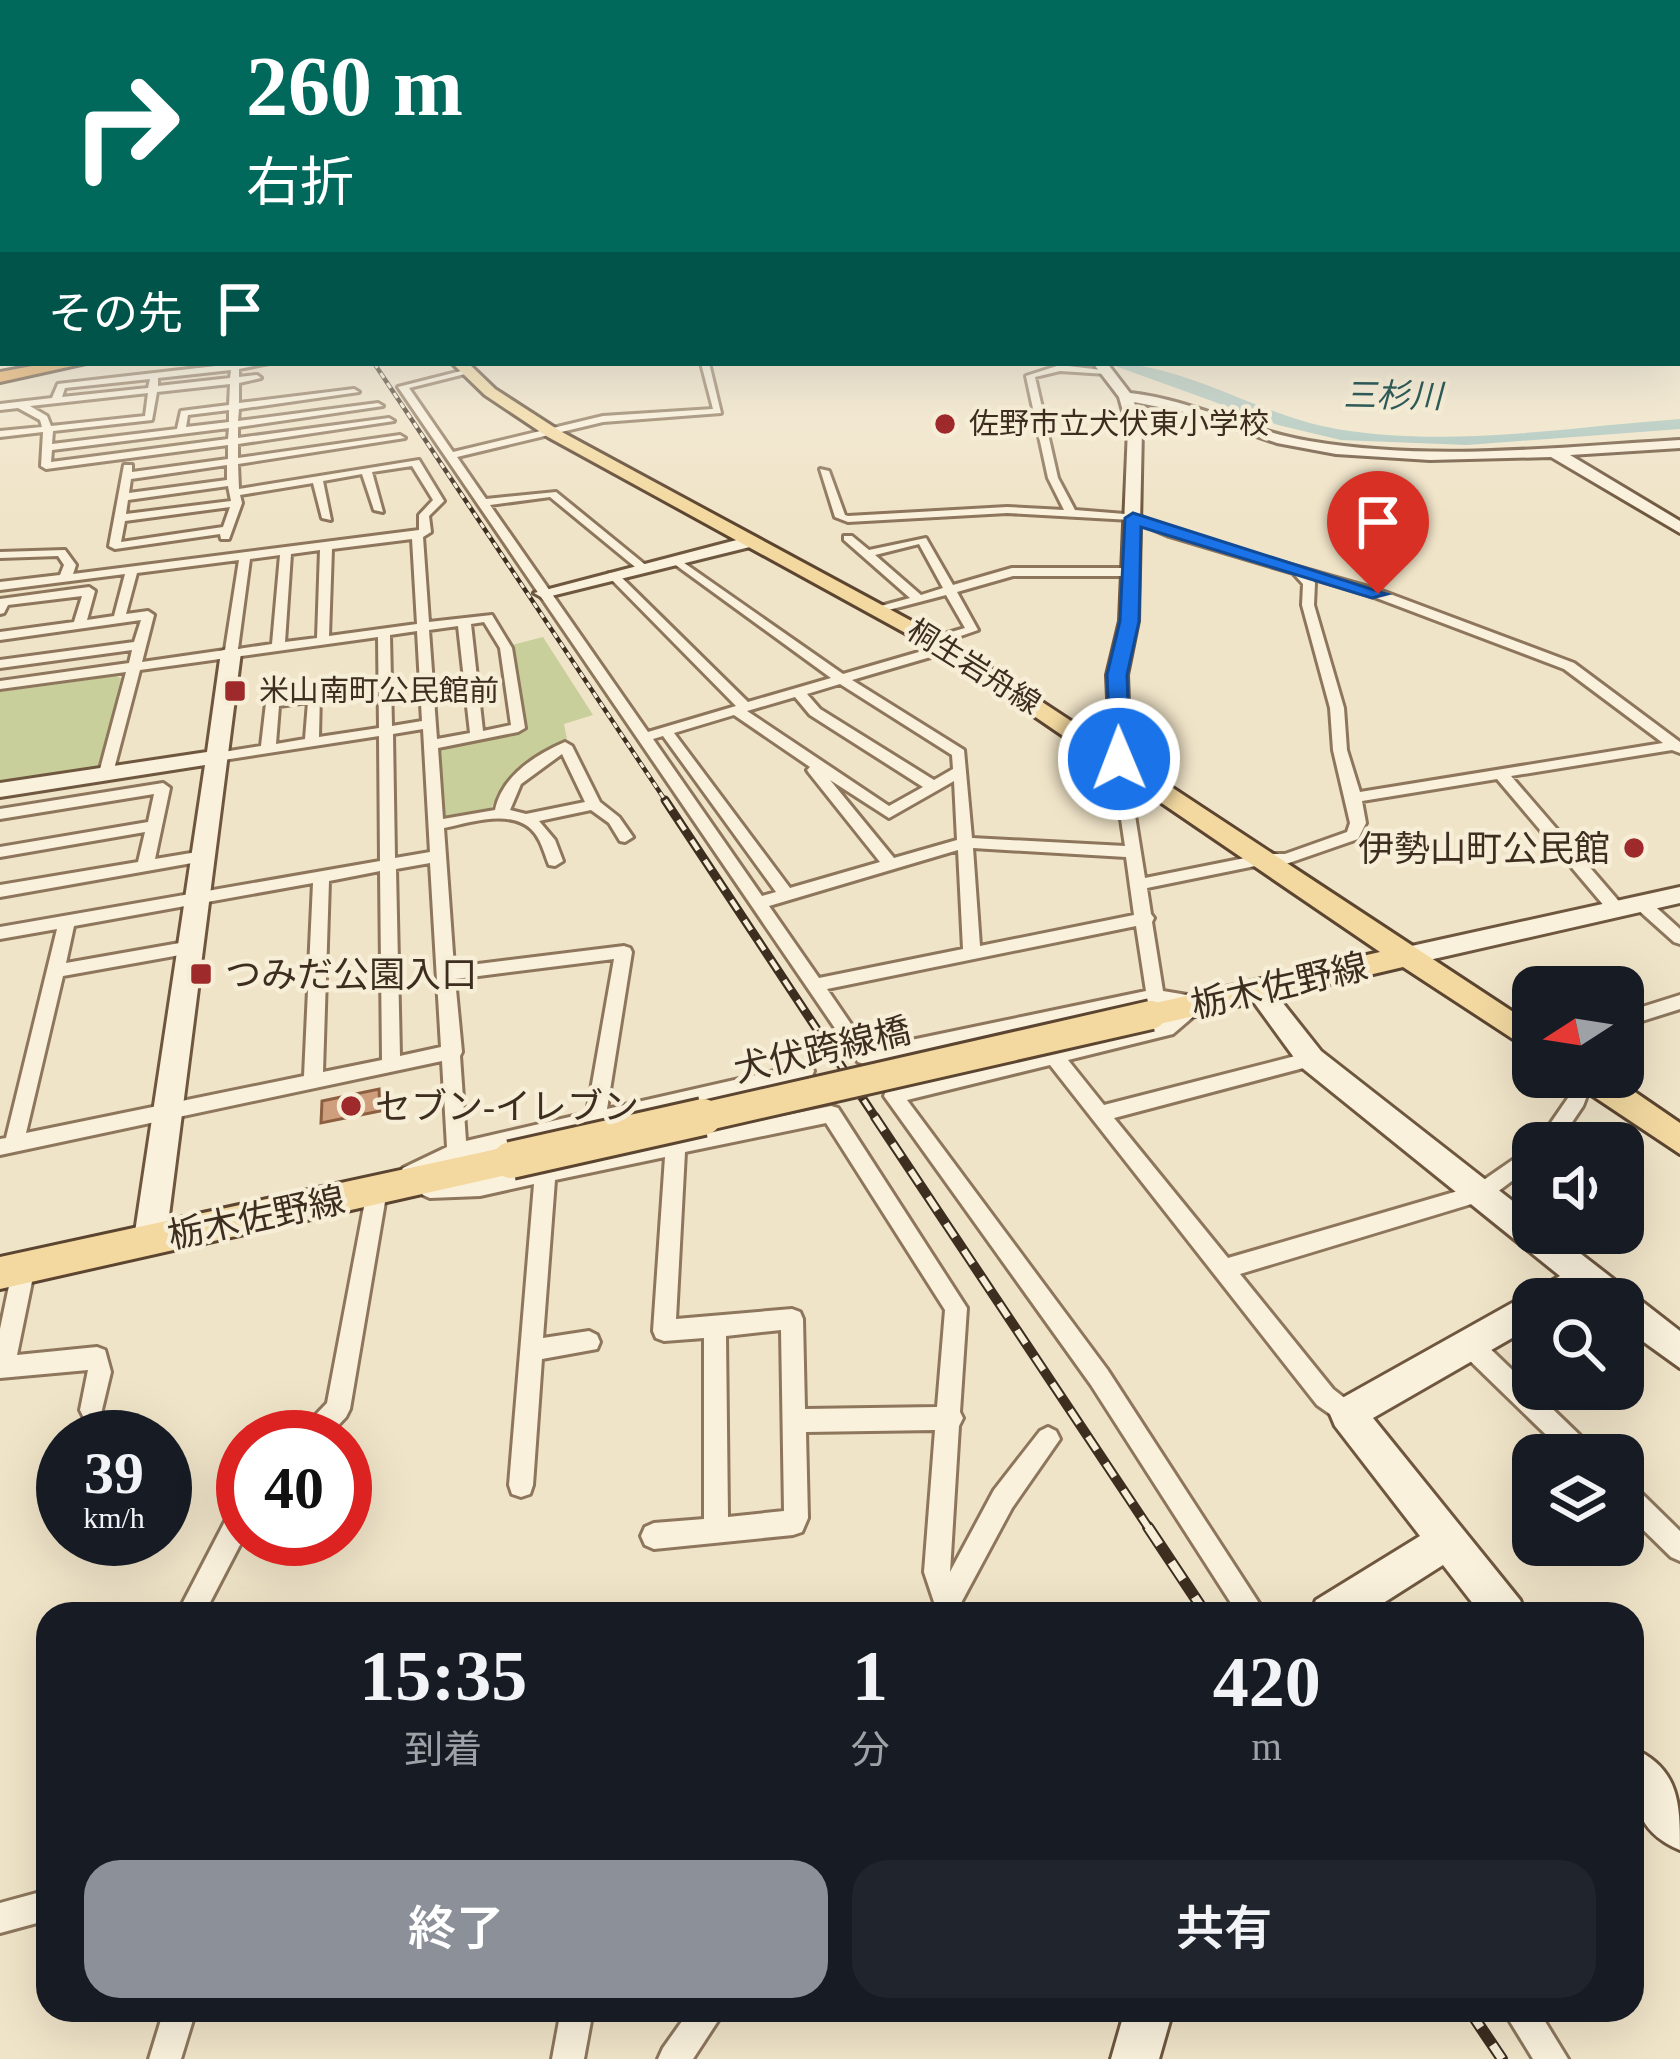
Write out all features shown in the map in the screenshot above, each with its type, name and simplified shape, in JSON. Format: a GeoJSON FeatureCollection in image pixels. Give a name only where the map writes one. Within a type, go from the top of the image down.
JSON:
{"type":"FeatureCollection","features":[{"type":"Feature","properties":{"kind":"highway"},"geometry":{"type":"LineString","coordinates":[[0,373],[54,366]]}},
{"type":"Feature","properties":{"kind":"main road","name":"桐生岩舟線"},"geometry":{"type":"LineString","coordinates":[[462,367],[554,434],[941,645],[1119,759],[1512,1026]]}},
{"type":"Feature","properties":{"kind":"main road","name":"栃木佐野線"},"geometry":{"type":"LineString","coordinates":[[1153,1005],[1199,1004],[1406,956]]}},
{"type":"Feature","properties":{"kind":"main road","name":"犬伏跨線橋"},"geometry":{"type":"LineString","coordinates":[[511,1160],[1153,1005]]}},
{"type":"Feature","properties":{"kind":"main road"},"geometry":{"type":"LineString","coordinates":[[1618,1098],[1680,1140]]}},
{"type":"Feature","properties":{"kind":"main road","name":"栃木佐野線"},"geometry":{"type":"LineString","coordinates":[[12,1270],[511,1160]]}},
{"type":"Feature","properties":{"kind":"street"},"geometry":{"type":"LineString","coordinates":[[0,434],[149,418],[157,366]]}},
{"type":"Feature","properties":{"kind":"street"},"geometry":{"type":"LineString","coordinates":[[56,401],[61,386],[228,366]]}},
{"type":"Feature","properties":{"kind":"street"},"geometry":{"type":"LineString","coordinates":[[220,559],[235,492],[235,366]]}},
{"type":"Feature","properties":{"kind":"street"},"geometry":{"type":"LineString","coordinates":[[449,456],[603,419],[718,411],[706,366]]}},
{"type":"Feature","properties":{"kind":"street"},"geometry":{"type":"LineString","coordinates":[[462,367],[403,387],[864,1057],[1153,1005],[1146,918],[1119,759],[1117,675],[1130,621],[1135,429],[1126,397],[1103,366],[1060,368],[1030,376],[1053,478],[1070,512]]}},
{"type":"Feature","properties":{"kind":"street"},"geometry":{"type":"LineString","coordinates":[[0,407],[257,378]]}},
{"type":"Feature","properties":{"kind":"street"},"geometry":{"type":"LineString","coordinates":[[181,431],[184,413],[359,389],[358,408]]}},
{"type":"Feature","properties":{"kind":"street"},"geometry":{"type":"LineString","coordinates":[[96,442],[103,396]]}},
{"type":"Feature","properties":{"kind":"street"},"geometry":{"type":"LineString","coordinates":[[1126,397],[1165,400],[1267,436],[1344,451],[1444,457],[1680,444]]}},
{"type":"Feature","properties":{"kind":"street"},"geometry":{"type":"LineString","coordinates":[[20,406],[44,418],[46,466],[389,422]]}},
{"type":"Feature","properties":{"kind":"street"},"geometry":{"type":"LineString","coordinates":[[47,448],[377,406]]}},
{"type":"Feature","properties":{"kind":"street"},"geometry":{"type":"LineString","coordinates":[[127,476],[400,438]]}},
{"type":"Feature","properties":{"kind":"street"},"geometry":{"type":"LineString","coordinates":[[1554,452],[1680,528]]}},
{"type":"Feature","properties":{"kind":"street"},"geometry":{"type":"LineString","coordinates":[[130,456],[115,546],[227,530]]}},
{"type":"Feature","properties":{"kind":"street"},"geometry":{"type":"LineString","coordinates":[[0,586],[417,535],[425,532],[424,515],[439,501],[415,462],[235,492],[121,518]]}},
{"type":"Feature","properties":{"kind":"street"},"geometry":{"type":"LineString","coordinates":[[366,470],[379,510]]}},
{"type":"Feature","properties":{"kind":"street"},"geometry":{"type":"LineString","coordinates":[[824,471],[840,518],[1007,510],[1133,518],[1172,534],[1292,566],[1580,671],[1677,747]]}},
{"type":"Feature","properties":{"kind":"street"},"geometry":{"type":"LineString","coordinates":[[317,478],[327,518]]}},
{"type":"Feature","properties":{"kind":"street"},"geometry":{"type":"LineString","coordinates":[[124,497],[235,492]]}},
{"type":"Feature","properties":{"kind":"street"},"geometry":{"type":"LineString","coordinates":[[480,503],[552,494],[644,568]]}},
{"type":"Feature","properties":{"kind":"street"},"geometry":{"type":"LineString","coordinates":[[417,535],[457,1151]]}},
{"type":"Feature","properties":{"kind":"street"},"geometry":{"type":"LineString","coordinates":[[848,538],[918,598]]}},
{"type":"Feature","properties":{"kind":"street"},"geometry":{"type":"LineString","coordinates":[[642,738],[841,679],[972,630],[922,540],[867,554]]}},
{"type":"Feature","properties":{"kind":"street"},"geometry":{"type":"LineString","coordinates":[[543,592],[752,541]]}},
{"type":"Feature","properties":{"kind":"street"},"geometry":{"type":"LineString","coordinates":[[323,639],[326,545]]}},
{"type":"Feature","properties":{"kind":"street"},"geometry":{"type":"LineString","coordinates":[[278,646],[286,550]]}},
{"type":"Feature","properties":{"kind":"street"},"geometry":{"type":"LineString","coordinates":[[0,555],[61,551],[70,565],[64,578]]}},
{"type":"Feature","properties":{"kind":"street"},"geometry":{"type":"LineString","coordinates":[[150,1239],[245,556]]}},
{"type":"Feature","properties":{"kind":"street"},"geometry":{"type":"LineString","coordinates":[[677,561],[841,679],[954,748],[960,771],[971,953]]}},
{"type":"Feature","properties":{"kind":"street"},"geometry":{"type":"LineString","coordinates":[[1140,884],[1286,859],[1353,835],[1358,823],[1354,797],[1340,750],[1337,708],[1308,605],[1309,583],[1292,566]]}},
{"type":"Feature","properties":{"kind":"street"},"geometry":{"type":"LineString","coordinates":[[119,619],[132,569]]}},
{"type":"Feature","properties":{"kind":"street"},"geometry":{"type":"LineString","coordinates":[[881,610],[1012,572],[1129,572]]}},
{"type":"Feature","properties":{"kind":"street"},"geometry":{"type":"LineString","coordinates":[[613,575],[741,709],[889,814],[960,771]]}},
{"type":"Feature","properties":{"kind":"street"},"geometry":{"type":"LineString","coordinates":[[0,610],[3,602],[89,591],[79,625]]}},
{"type":"Feature","properties":{"kind":"street"},"geometry":{"type":"LineString","coordinates":[[0,636],[148,615],[106,773]]}},
{"type":"Feature","properties":{"kind":"street"},"geometry":{"type":"LineString","coordinates":[[0,685],[488,618],[506,648],[518,726],[430,745]]}},
{"type":"Feature","properties":{"kind":"street"},"geometry":{"type":"LineString","coordinates":[[464,620],[477,737]]}},
{"type":"Feature","properties":{"kind":"street"},"geometry":{"type":"LineString","coordinates":[[384,631],[391,1065]]}},
{"type":"Feature","properties":{"kind":"street"},"geometry":{"type":"LineString","coordinates":[[0,664],[141,645]]}},
{"type":"Feature","properties":{"kind":"street"},"geometry":{"type":"LineString","coordinates":[[798,692],[815,712],[934,787]]}},
{"type":"Feature","properties":{"kind":"street"},"geometry":{"type":"LineString","coordinates":[[268,749],[273,703],[279,700],[315,697],[312,742]]}},
{"type":"Feature","properties":{"kind":"street"},"geometry":{"type":"LineString","coordinates":[[0,790],[429,724]]}},
{"type":"Feature","properties":{"kind":"street"},"geometry":{"type":"LineString","coordinates":[[665,731],[786,895]]}},
{"type":"Feature","properties":{"kind":"street"},"geometry":{"type":"LineString","coordinates":[[502,813],[503,795],[512,781],[565,746],[594,805],[614,820],[625,837]]}},
{"type":"Feature","properties":{"kind":"street"},"geometry":{"type":"LineString","coordinates":[[1354,797],[1677,747]]}},
{"type":"Feature","properties":{"kind":"street"},"geometry":{"type":"LineString","coordinates":[[801,754],[890,864]]}},
{"type":"Feature","properties":{"kind":"street"},"geometry":{"type":"LineString","coordinates":[[1501,774],[1630,907],[1680,938]]}},
{"type":"Feature","properties":{"kind":"street"},"geometry":{"type":"LineString","coordinates":[[0,814],[163,788],[145,867]]}},
{"type":"Feature","properties":{"kind":"street"},"geometry":{"type":"LineString","coordinates":[[436,825],[502,813],[528,818],[594,805]]}},
{"type":"Feature","properties":{"kind":"street"},"geometry":{"type":"LineString","coordinates":[[528,818],[549,837],[555,861]]}},
{"type":"Feature","properties":{"kind":"street"},"geometry":{"type":"LineString","coordinates":[[0,851],[154,826]]}},
{"type":"Feature","properties":{"kind":"street"},"geometry":{"type":"LineString","coordinates":[[758,903],[964,843],[1135,852]]}},
{"type":"Feature","properties":{"kind":"street"},"geometry":{"type":"LineString","coordinates":[[0,891],[203,856]]}},
{"type":"Feature","properties":{"kind":"street"},"geometry":{"type":"LineString","coordinates":[[0,933],[438,856]]}},
{"type":"Feature","properties":{"kind":"street"},"geometry":{"type":"LineString","coordinates":[[313,1082],[321,877]]}},
{"type":"Feature","properties":{"kind":"street"},"geometry":{"type":"LineString","coordinates":[[1406,956],[1680,895]]}},
{"type":"Feature","properties":{"kind":"street"},"geometry":{"type":"LineString","coordinates":[[815,985],[1146,918]]}},
{"type":"Feature","properties":{"kind":"street"},"geometry":{"type":"LineString","coordinates":[[67,921],[7,1146],[453,1052]]}},
{"type":"Feature","properties":{"kind":"street"},"geometry":{"type":"LineString","coordinates":[[54,971],[191,947]]}},
{"type":"Feature","properties":{"kind":"street"},"geometry":{"type":"LineString","coordinates":[[446,974],[624,952],[596,1119]]}},
{"type":"Feature","properties":{"kind":"street"},"geometry":{"type":"LineString","coordinates":[[1258,990],[1311,1059],[1586,1278]]}},
{"type":"Feature","properties":{"kind":"street"},"geometry":{"type":"LineString","coordinates":[[1644,1013],[1680,1002]]}},
{"type":"Feature","properties":{"kind":"street"},"geometry":{"type":"LineString","coordinates":[[1199,1004],[1167,1029],[893,1096],[1099,1377],[1245,1602]]}},
{"type":"Feature","properties":{"kind":"street"},"geometry":{"type":"LineString","coordinates":[[1054,1056],[1324,1397],[1347,1414],[1495,1602]]}},
{"type":"Feature","properties":{"kind":"street"},"geometry":{"type":"LineString","coordinates":[[1100,1114],[1311,1059]]}},
{"type":"Feature","properties":{"kind":"street"},"geometry":{"type":"LineString","coordinates":[[377,1191],[457,1151],[805,1072]]}},
{"type":"Feature","properties":{"kind":"street"},"geometry":{"type":"LineString","coordinates":[[377,1191],[480,1187],[831,1114],[956,1308],[937,1572],[943,1602]]}},
{"type":"Feature","properties":{"kind":"street"},"geometry":{"type":"LineString","coordinates":[[654,1536],[793,1523],[796,1519],[792,1319],[664,1331],[676,1143]]}},
{"type":"Feature","properties":{"kind":"street"},"geometry":{"type":"LineString","coordinates":[[1223,1269],[1480,1193],[1512,1169]]}},
{"type":"Feature","properties":{"kind":"street"},"geometry":{"type":"LineString","coordinates":[[520,1485],[545,1172]]}},
{"type":"Feature","properties":{"kind":"street"},"geometry":{"type":"LineString","coordinates":[[337,1410],[377,1191]]}},
{"type":"Feature","properties":{"kind":"street"},"geometry":{"type":"LineString","coordinates":[[12,1270],[1,1367],[98,1358],[100,1372],[92,1409]]}},
{"type":"Feature","properties":{"kind":"street"},"geometry":{"type":"LineString","coordinates":[[1347,1414],[1512,1321]]}},
{"type":"Feature","properties":{"kind":"street"},"geometry":{"type":"LineString","coordinates":[[1644,1324],[1680,1352]]}},
{"type":"Feature","properties":{"kind":"street"},"geometry":{"type":"LineString","coordinates":[[715,1327],[716,1529]]}},
{"type":"Feature","properties":{"kind":"street"},"geometry":{"type":"LineString","coordinates":[[531,1350],[589,1342]]}},
{"type":"Feature","properties":{"kind":"street"},"geometry":{"type":"LineString","coordinates":[[1471,1345],[1562,1434]]}},
{"type":"Feature","properties":{"kind":"street"},"geometry":{"type":"LineString","coordinates":[[794,1421],[951,1418]]}},
{"type":"Feature","properties":{"kind":"street"},"geometry":{"type":"LineString","coordinates":[[947,1602],[1003,1498],[1048,1438]]}},
{"type":"Feature","properties":{"kind":"street"},"geometry":{"type":"LineString","coordinates":[[1644,1513],[1680,1548]]}},
{"type":"Feature","properties":{"kind":"street"},"geometry":{"type":"LineString","coordinates":[[1349,1602],[1446,1540]]}},
{"type":"Feature","properties":{"kind":"street"},"geometry":{"type":"LineString","coordinates":[[196,1602],[216,1564]]}},
{"type":"Feature","properties":{"kind":"street"},"geometry":{"type":"LineString","coordinates":[[1644,1784],[1680,1828]]}},
{"type":"Feature","properties":{"kind":"street"},"geometry":{"type":"LineString","coordinates":[[0,1918],[36,1909]]}},
{"type":"Feature","properties":{"kind":"street"},"geometry":{"type":"LineString","coordinates":[[165,2059],[176,2022]]}},
{"type":"Feature","properties":{"kind":"street"},"geometry":{"type":"LineString","coordinates":[[568,2059],[575,2022]]}},
{"type":"Feature","properties":{"kind":"street"},"geometry":{"type":"LineString","coordinates":[[674,2059],[701,2022]]}},
{"type":"Feature","properties":{"kind":"street"},"geometry":{"type":"LineString","coordinates":[[1135,2059],[1146,2022]]}},
{"type":"Feature","properties":{"kind":"street"},"geometry":{"type":"LineString","coordinates":[[1527,2022],[1552,2059]]}},
{"type":"Feature","properties":{"kind":"green space"},"geometry":{"type":"Polygon","coordinates":[[[543,637],[593,715],[564,724],[567,739],[506,781],[489,812],[444,820],[437,747],[527,731],[512,645],[543,637]]]}},
{"type":"Feature","properties":{"kind":"green space"},"geometry":{"type":"Polygon","coordinates":[[[121,678],[100,764],[88,771],[0,783],[0,692],[121,678]]]}},
{"type":"Feature","properties":{"kind":"building","name":"セブン-イレブン"},"geometry":{"type":"Polygon","coordinates":[[[379,1089],[380,1111],[321,1123],[322,1101],[379,1089]]]}},
{"type":"Feature","properties":{"kind":"waterway","name":"三杉川"},"geometry":{"type":"LineString","coordinates":[[1124,366],[1283,421],[1341,435],[1467,440],[1680,424]]}},
{"type":"Feature","properties":{"kind":"railway"},"geometry":{"type":"LineString","coordinates":[[376,366],[667,803]]}},
{"type":"Feature","properties":{"kind":"railway"},"geometry":{"type":"LineString","coordinates":[[665,800],[877,1120]]}},
{"type":"Feature","properties":{"kind":"railway"},"geometry":{"type":"LineString","coordinates":[[875,1117],[1150,1530]]}},
{"type":"Feature","properties":{"kind":"railway"},"geometry":{"type":"LineString","coordinates":[[1150,1530],[1198,1602]]}},
{"type":"Feature","properties":{"kind":"railway"},"geometry":{"type":"LineString","coordinates":[[1477,2022],[1502,2059]]}},
{"type":"Feature","properties":{"kind":"place","name":"佐野市立犬伏東小学校"},"geometry":{"type":"Point","coordinates":[945,424]}},
{"type":"Feature","properties":{"kind":"place","name":"米山南町公民館前"},"geometry":{"type":"Point","coordinates":[235,691]}},
{"type":"Feature","properties":{"kind":"place","name":"伊勢山町公民館"},"geometry":{"type":"Point","coordinates":[1634,848]}},
{"type":"Feature","properties":{"kind":"place","name":"つみだ公園入口"},"geometry":{"type":"Point","coordinates":[201,974]}},
{"type":"Feature","properties":{"kind":"place","name":"セブン-イレブン"},"geometry":{"type":"Point","coordinates":[351,1106]}},
{"type":"Feature","properties":{"kind":"route"},"geometry":{"type":"LineString","coordinates":[[1119,759],[1117,675],[1130,621],[1133,518],[1172,534],[1378,594]]}}]}
